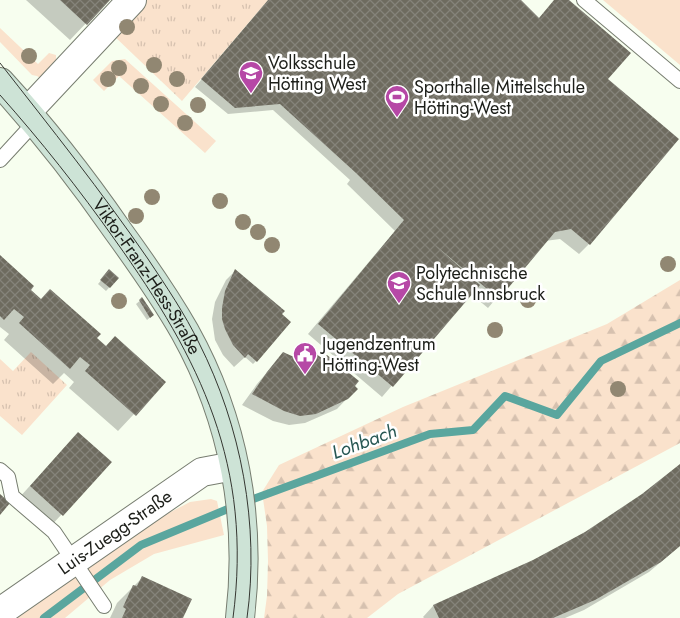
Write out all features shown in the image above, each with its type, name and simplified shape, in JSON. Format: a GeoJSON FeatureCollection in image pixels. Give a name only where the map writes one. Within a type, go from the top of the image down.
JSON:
{"type":"FeatureCollection","features":[{"type":"Feature","properties":{"kind":"street"},"geometry":{"type":"LineString","coordinates":[[31,117],[76,59],[132,0]]}},
{"type":"Feature","properties":{"kind":"street","name":"Viktor-Franz-Hess-Straße"},"geometry":{"type":"LineString","coordinates":[[0,82],[31,117],[106,213],[142,265],[182,328],[196,354],[214,396],[227,436],[240,497],[244,531],[244,572],[240,618]]}},
{"type":"Feature","properties":{"kind":"street","name":"Luis-Zuegg-Straße"},"geometry":{"type":"LineString","coordinates":[[0,612],[77,568],[202,472],[234,466]]}},
{"type":"Feature","properties":{"kind":"lane"},"geometry":{"type":"LineString","coordinates":[[584,0],[680,81]]}},
{"type":"Feature","properties":{"kind":"lane"},"geometry":{"type":"LineString","coordinates":[[0,160],[31,117]]}},
{"type":"Feature","properties":{"kind":"lane"},"geometry":{"type":"LineString","coordinates":[[0,470],[8,477],[12,496],[54,532],[104,606]]}},
{"type":"Feature","properties":{"kind":"green space"},"geometry":{"type":"Polygon","coordinates":[[[144,0],[268,0],[182,101],[113,35],[144,0]]]}},
{"type":"Feature","properties":{"kind":"green space"},"geometry":{"type":"Polygon","coordinates":[[[603,0],[680,0],[680,65],[603,0]]]}},
{"type":"Feature","properties":{"kind":"green space"},"geometry":{"type":"Polygon","coordinates":[[[0,28],[38,64],[49,53],[56,55],[56,60],[40,78],[32,75],[0,42],[0,28]]]}},
{"type":"Feature","properties":{"kind":"green space"},"geometry":{"type":"Polygon","coordinates":[[[125,59],[216,141],[205,153],[119,76],[104,91],[93,80],[112,61],[125,59]]]}},
{"type":"Feature","properties":{"kind":"green space"},"geometry":{"type":"Polygon","coordinates":[[[680,280],[680,443],[398,594],[367,618],[264,618],[268,561],[267,526],[262,492],[279,465],[403,407],[607,324],[680,280]]]}},
{"type":"Feature","properties":{"kind":"green space"},"geometry":{"type":"Polygon","coordinates":[[[31,352],[67,385],[22,435],[0,416],[0,359],[13,371],[31,352]]]}},
{"type":"Feature","properties":{"kind":"green space"},"geometry":{"type":"Polygon","coordinates":[[[211,499],[217,501],[224,535],[154,554],[110,580],[65,618],[11,618],[58,584],[163,516],[190,502],[211,499]]]}},
{"type":"Feature","properties":{"kind":"building"},"geometry":{"type":"Polygon","coordinates":[[[60,0],[110,0],[87,25],[60,0]]]}},
{"type":"Feature","properties":{"kind":"building"},"geometry":{"type":"Polygon","coordinates":[[[268,0],[521,0],[539,18],[554,0],[569,0],[631,53],[608,79],[679,139],[590,245],[571,229],[555,232],[499,299],[435,245],[480,285],[393,387],[318,324],[404,220],[356,173],[280,104],[235,108],[201,79],[268,0]]]}},
{"type":"Feature","properties":{"kind":"building"},"geometry":{"type":"Polygon","coordinates":[[[0,255],[34,286],[31,290],[41,299],[50,289],[101,334],[97,338],[106,346],[115,336],[166,382],[136,416],[85,371],[90,365],[80,357],[70,369],[19,323],[24,317],[14,309],[4,320],[0,316],[0,255]]]}},
{"type":"Feature","properties":{"kind":"building"},"geometry":{"type":"Polygon","coordinates":[[[109,269],[119,278],[110,288],[100,280],[109,269]]]}},
{"type":"Feature","properties":{"kind":"building"},"geometry":{"type":"Polygon","coordinates":[[[235,269],[285,311],[282,314],[291,322],[257,362],[248,354],[245,358],[233,345],[222,319],[225,291],[235,269]]]}},
{"type":"Feature","properties":{"kind":"building"},"geometry":{"type":"Polygon","coordinates":[[[142,297],[154,315],[150,318],[139,300],[142,297]]]}},
{"type":"Feature","properties":{"kind":"building"},"geometry":{"type":"Polygon","coordinates":[[[311,350],[323,359],[327,355],[359,381],[355,386],[358,389],[348,399],[316,414],[300,416],[284,411],[252,394],[283,352],[294,357],[298,351],[311,350]]]}},
{"type":"Feature","properties":{"kind":"building"},"geometry":{"type":"Polygon","coordinates":[[[78,432],[112,462],[63,516],[30,486],[78,432]]]}},
{"type":"Feature","properties":{"kind":"building"},"geometry":{"type":"Polygon","coordinates":[[[680,464],[680,546],[661,562],[595,600],[553,618],[439,618],[433,605],[533,560],[585,532],[642,494],[680,464]]]}},
{"type":"Feature","properties":{"kind":"building"},"geometry":{"type":"Polygon","coordinates":[[[0,494],[10,503],[0,515],[0,494]]]}},
{"type":"Feature","properties":{"kind":"building"},"geometry":{"type":"Polygon","coordinates":[[[142,576],[192,599],[183,618],[122,618],[126,609],[123,607],[133,585],[137,586],[142,576]]]}},
{"type":"Feature","properties":{"kind":"waterway","name":"Lohbach"},"geometry":{"type":"LineString","coordinates":[[245,502],[430,434],[473,430],[505,396],[557,415],[601,361],[680,323]]}},
{"type":"Feature","properties":{"kind":"waterway","name":"Lohbach"},"geometry":{"type":"LineString","coordinates":[[44,618],[141,545],[235,506]]}},
{"type":"Feature","properties":{"kind":"tram line"},"geometry":{"type":"LineString","coordinates":[[0,63],[57,135],[148,259],[188,321],[214,375],[236,442],[249,512],[251,547],[247,618]]}},
{"type":"Feature","properties":{"kind":"tram line"},"geometry":{"type":"LineString","coordinates":[[0,95],[88,202],[146,284],[173,328],[195,372],[214,417],[227,463],[235,512],[237,563],[233,618]]}},
{"type":"Feature","properties":{"kind":"place","name":"Volksschule Hötting West"},"geometry":{"type":"Point","coordinates":[251,94]}},
{"type":"Feature","properties":{"kind":"place","name":"Sporthalle Mittelschule Hötting-West"},"geometry":{"type":"Point","coordinates":[397,118]}},
{"type":"Feature","properties":{"kind":"place","name":"Polytechnische Schule Innsbruck"},"geometry":{"type":"Point","coordinates":[399,304]}},
{"type":"Feature","properties":{"kind":"place","name":"Jugendzentrum Hötting-West"},"geometry":{"type":"Point","coordinates":[305,375]}}]}
